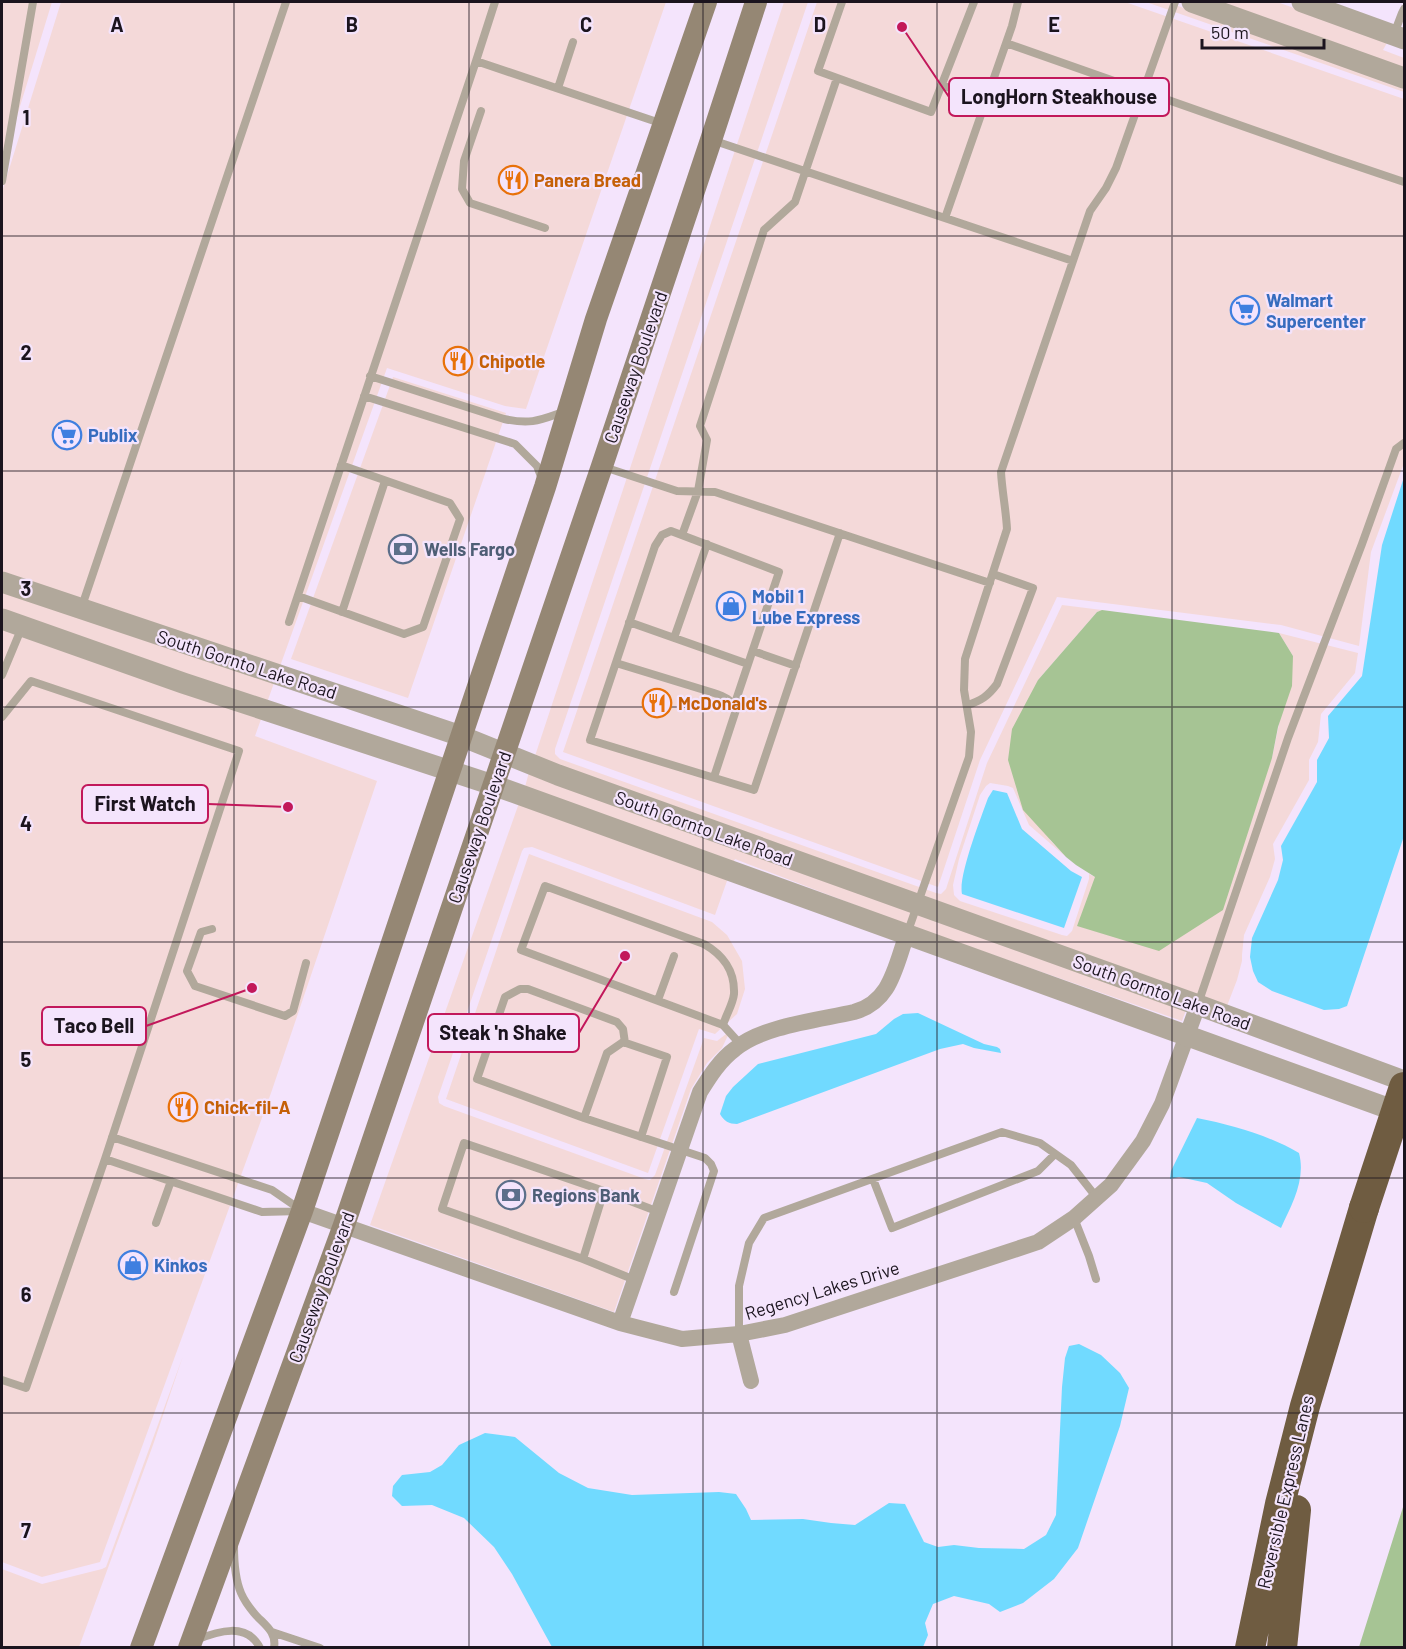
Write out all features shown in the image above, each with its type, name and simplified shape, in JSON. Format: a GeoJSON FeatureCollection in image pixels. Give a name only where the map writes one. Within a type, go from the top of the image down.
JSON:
{"type":"FeatureCollection","features":[{"type":"Feature","properties":{"kind":"highway","name":"Reversible Express Lanes"},"geometry":{"type":"LineString","coordinates":[[1250,1647],[1280,1504],[1305,1406],[1364,1209],[1404,1087]]}},
{"type":"Feature","properties":{"kind":"highway","name":"Reversible Express Lanes"},"geometry":{"type":"LineString","coordinates":[[1282,1647],[1295,1517],[1325,1338]]}},
{"type":"Feature","properties":{"kind":"main road"},"geometry":{"type":"LineString","coordinates":[[141,1647],[302,1211],[545,487],[600,309],[706,2]]}},
{"type":"Feature","properties":{"kind":"main road","name":"Causeway Boulevard"},"geometry":{"type":"LineString","coordinates":[[190,1645],[344,1225],[602,466],[756,2]]}},
{"type":"Feature","properties":{"kind":"street"},"geometry":{"type":"LineString","coordinates":[[1192,2],[1404,78]]}},
{"type":"Feature","properties":{"kind":"street"},"geometry":{"type":"LineString","coordinates":[[1302,2],[1399,37]]}},
{"type":"Feature","properties":{"kind":"street","name":"South Gornto Lake Road"},"geometry":{"type":"LineString","coordinates":[[3,583],[461,736],[558,775],[1404,1081]]}},
{"type":"Feature","properties":{"kind":"street","name":"South Gornto Lake Road"},"geometry":{"type":"LineString","coordinates":[[2,619],[183,683],[493,785],[1404,1114]]}},
{"type":"Feature","properties":{"kind":"street"},"geometry":{"type":"LineString","coordinates":[[621,1323],[700,1092],[716,1068],[735,1048],[758,1035],[865,1009],[879,998],[890,982],[907,934]]}},
{"type":"Feature","properties":{"kind":"street","name":"Regency Lakes Drive"},"geometry":{"type":"LineString","coordinates":[[302,1211],[621,1323],[682,1339],[739,1335],[785,1325],[1038,1242],[1074,1218],[1111,1185],[1143,1141],[1162,1104],[1198,1005]]}},
{"type":"Feature","properties":{"kind":"street"},"geometry":{"type":"LineString","coordinates":[[739,1335],[751,1381]]}},
{"type":"Feature","properties":{"kind":"lane"},"geometry":{"type":"LineString","coordinates":[[2,181],[33,2]]}},
{"type":"Feature","properties":{"kind":"lane"},"geometry":{"type":"LineString","coordinates":[[81,609],[286,2]]}},
{"type":"Feature","properties":{"kind":"lane"},"geometry":{"type":"LineString","coordinates":[[289,622],[495,2]]}},
{"type":"Feature","properties":{"kind":"lane"},"geometry":{"type":"LineString","coordinates":[[842,2],[818,71],[931,112],[974,2]]}},
{"type":"Feature","properties":{"kind":"lane"},"geometry":{"type":"LineString","coordinates":[[945,218],[1018,2]]}},
{"type":"Feature","properties":{"kind":"lane"},"geometry":{"type":"LineString","coordinates":[[907,934],[969,757],[972,732],[964,690],[965,659],[1007,529],[1001,472],[1090,211],[1116,168],[1175,2]]}},
{"type":"Feature","properties":{"kind":"lane"},"geometry":{"type":"LineString","coordinates":[[1399,37],[1404,9]]}},
{"type":"Feature","properties":{"kind":"lane"},"geometry":{"type":"LineString","coordinates":[[558,88],[573,42]]}},
{"type":"Feature","properties":{"kind":"lane"},"geometry":{"type":"LineString","coordinates":[[1006,43],[1404,182]]}},
{"type":"Feature","properties":{"kind":"lane"},"geometry":{"type":"LineString","coordinates":[[476,61],[663,124]]}},
{"type":"Feature","properties":{"kind":"lane"},"geometry":{"type":"LineString","coordinates":[[682,535],[698,491],[706,440],[700,426],[764,230],[795,202],[837,78]]}},
{"type":"Feature","properties":{"kind":"lane"},"geometry":{"type":"LineString","coordinates":[[941,85],[986,100]]}},
{"type":"Feature","properties":{"kind":"lane"},"geometry":{"type":"LineString","coordinates":[[481,111],[465,161],[462,189],[470,203],[544,228]]}},
{"type":"Feature","properties":{"kind":"lane"},"geometry":{"type":"LineString","coordinates":[[711,140],[1073,261]]}},
{"type":"Feature","properties":{"kind":"lane"},"geometry":{"type":"LineString","coordinates":[[370,376],[518,423],[531,423],[569,410]]}},
{"type":"Feature","properties":{"kind":"lane"},"geometry":{"type":"LineString","coordinates":[[364,396],[515,444],[537,466],[545,487]]}},
{"type":"Feature","properties":{"kind":"lane"},"geometry":{"type":"LineString","coordinates":[[1198,1005],[1288,738],[1396,449],[1404,443]]}},
{"type":"Feature","properties":{"kind":"lane"},"geometry":{"type":"LineString","coordinates":[[298,596],[404,634],[423,627],[460,519],[450,503],[341,465]]}},
{"type":"Feature","properties":{"kind":"lane"},"geometry":{"type":"LineString","coordinates":[[602,466],[677,490],[715,492],[990,583]]}},
{"type":"Feature","properties":{"kind":"lane"},"geometry":{"type":"LineString","coordinates":[[342,612],[385,481]]}},
{"type":"Feature","properties":{"kind":"lane"},"geometry":{"type":"LineString","coordinates":[[734,706],[780,572],[671,531],[662,535],[655,546],[590,740],[754,790],[840,533]]}},
{"type":"Feature","properties":{"kind":"lane"},"geometry":{"type":"LineString","coordinates":[[674,638],[707,544]]}},
{"type":"Feature","properties":{"kind":"lane"},"geometry":{"type":"LineString","coordinates":[[966,705],[988,696],[997,684],[1033,588],[993,574]]}},
{"type":"Feature","properties":{"kind":"lane"},"geometry":{"type":"LineString","coordinates":[[629,622],[748,664]]}},
{"type":"Feature","properties":{"kind":"lane"},"geometry":{"type":"LineString","coordinates":[[2,674],[22,627]]}},
{"type":"Feature","properties":{"kind":"lane"},"geometry":{"type":"LineString","coordinates":[[753,651],[796,666]]}},
{"type":"Feature","properties":{"kind":"lane"},"geometry":{"type":"LineString","coordinates":[[616,663],[726,697],[734,706],[736,710],[714,777]]}},
{"type":"Feature","properties":{"kind":"lane"},"geometry":{"type":"LineString","coordinates":[[2,717],[31,681],[239,751],[105,1159],[26,1388],[2,1380]]}},
{"type":"Feature","properties":{"kind":"lane"},"geometry":{"type":"LineString","coordinates":[[723,1025],[734,994],[732,975],[727,963],[717,951],[704,944],[545,886],[521,950],[723,1025],[741,1044]]}},
{"type":"Feature","properties":{"kind":"lane"},"geometry":{"type":"LineString","coordinates":[[212,929],[201,932],[187,971],[195,986],[285,1016],[293,1011],[306,963]]}},
{"type":"Feature","properties":{"kind":"lane"},"geometry":{"type":"LineString","coordinates":[[658,1000],[674,956]]}},
{"type":"Feature","properties":{"kind":"lane"},"geometry":{"type":"LineString","coordinates":[[625,1043],[623,1029],[617,1022],[520,988],[505,997],[477,1078],[584,1118],[705,1158],[711,1164],[714,1171],[674,1292]]}},
{"type":"Feature","properties":{"kind":"lane"},"geometry":{"type":"LineString","coordinates":[[584,1118],[607,1053],[623,1042],[667,1057],[641,1137]]}},
{"type":"Feature","properties":{"kind":"lane"},"geometry":{"type":"LineString","coordinates":[[739,1335],[739,1286],[749,1243],[764,1218],[1002,1132],[1040,1143],[1071,1166],[1097,1198]]}},
{"type":"Feature","properties":{"kind":"lane"},"geometry":{"type":"LineString","coordinates":[[112,1137],[272,1190],[302,1211]]}},
{"type":"Feature","properties":{"kind":"lane"},"geometry":{"type":"LineString","coordinates":[[635,1280],[442,1209],[465,1143],[659,1212]]}},
{"type":"Feature","properties":{"kind":"lane"},"geometry":{"type":"LineString","coordinates":[[873,1179],[892,1228],[1038,1171],[1055,1154]]}},
{"type":"Feature","properties":{"kind":"lane"},"geometry":{"type":"LineString","coordinates":[[105,1159],[262,1212],[302,1211]]}},
{"type":"Feature","properties":{"kind":"lane"},"geometry":{"type":"LineString","coordinates":[[156,1223],[171,1181]]}},
{"type":"Feature","properties":{"kind":"lane"},"geometry":{"type":"LineString","coordinates":[[583,1259],[604,1191]]}},
{"type":"Feature","properties":{"kind":"lane"},"geometry":{"type":"LineString","coordinates":[[1074,1218],[1096,1279]]}},
{"type":"Feature","properties":{"kind":"lane"},"geometry":{"type":"LineString","coordinates":[[234,1525],[234,1561],[240,1591],[254,1614],[272,1632],[320,1647]]}},
{"type":"Feature","properties":{"kind":"lane"},"geometry":{"type":"LineString","coordinates":[[190,1645],[210,1634],[238,1631],[247,1632],[260,1647]]}},
{"type":"Feature","properties":{"kind":"lane"},"geometry":{"type":"LineString","coordinates":[[272,1632],[274,1647]]}},
{"type":"Feature","properties":{"kind":"shaded area"},"geometry":{"type":"Polygon","coordinates":[[[2,2],[52,2],[2,165],[2,2]]]}},
{"type":"Feature","properties":{"kind":"shaded area"},"geometry":{"type":"Polygon","coordinates":[[[61,2],[666,2],[526,409],[505,406],[387,368],[255,736],[377,781],[271,1093],[100,1562],[42,1577],[2,1562],[2,192],[61,2]]]}},
{"type":"Feature","properties":{"kind":"shaded area"},"geometry":{"type":"Polygon","coordinates":[[[784,2],[808,2],[555,754],[560,759],[941,894],[946,889],[987,763],[1062,605],[1102,610],[1097,612],[1038,680],[1050,840],[1066,857],[1029,825],[1013,788],[990,783],[980,795],[953,885],[954,895],[960,901],[1067,936],[1072,931],[1089,874],[1095,877],[1272,758],[1293,656],[1279,633],[1358,653],[1355,673],[1321,714],[1318,742],[1309,760],[1309,780],[1273,844],[1275,859],[1270,877],[1244,935],[1242,961],[1227,1006],[535,756],[784,2]]]}},
{"type":"Feature","properties":{"kind":"shaded area"},"geometry":{"type":"Polygon","coordinates":[[[817,2],[1125,2],[1404,99],[1404,463],[1371,552],[1359,646],[1281,625],[1057,597],[980,760],[938,887],[563,752],[817,2]]]}},
{"type":"Feature","properties":{"kind":"shaded area"},"geometry":{"type":"Polygon","coordinates":[[[1146,2],[1167,2],[1404,87],[1404,92],[1146,2]]]}},
{"type":"Feature","properties":{"kind":"shaded area"},"geometry":{"type":"Polygon","coordinates":[[[1216,2],[1277,2],[1388,41],[1383,50],[1404,58],[1404,69],[1216,2]]]}},
{"type":"Feature","properties":{"kind":"shaded area"},"geometry":{"type":"Polygon","coordinates":[[[393,377],[506,413],[408,698],[291,659],[393,377]]]}},
{"type":"Feature","properties":{"kind":"shaded area"},"geometry":{"type":"Polygon","coordinates":[[[529,772],[1186,1010],[1182,1021],[907,925],[735,859],[733,863],[525,787],[529,772]]]}},
{"type":"Feature","properties":{"kind":"shaded area"},"geometry":{"type":"Polygon","coordinates":[[[519,803],[728,878],[715,915],[532,847],[524,848],[438,1097],[439,1103],[444,1106],[650,1180],[655,1175],[704,1038],[717,1041],[730,1031],[722,1048],[707,1063],[691,1089],[614,1312],[370,1225],[519,803]]]}},
{"type":"Feature","properties":{"kind":"shaded area"},"geometry":{"type":"Polygon","coordinates":[[[529,854],[712,922],[727,935],[742,961],[745,989],[737,1014],[715,1034],[699,1029],[648,1173],[446,1099],[529,854]]]}},
{"type":"Feature","properties":{"kind":"shaded area"},"geometry":{"type":"Polygon","coordinates":[[[183,1356],[79,1647],[2,1647],[2,1569],[42,1584],[106,1567],[183,1356]]]}},
{"type":"Feature","properties":{"kind":"green space"},"geometry":{"type":"Polygon","coordinates":[[[1102,610],[1279,633],[1293,656],[1292,686],[1278,727],[1272,758],[1223,910],[1159,951],[1077,926],[1095,877],[1066,857],[1023,810],[1008,760],[1012,729],[1038,680],[1097,612],[1102,610]]]}},
{"type":"Feature","properties":{"kind":"green space"},"geometry":{"type":"Polygon","coordinates":[[[1404,1504],[1404,1647],[1359,1647],[1404,1504]]]}},
{"type":"Feature","properties":{"kind":"water"},"geometry":{"type":"Polygon","coordinates":[[[1404,477],[1404,836],[1347,1006],[1324,1010],[1272,991],[1258,982],[1250,957],[1252,938],[1278,880],[1283,860],[1281,846],[1317,782],[1317,760],[1329,738],[1328,716],[1362,676],[1382,545],[1404,477]]]}},
{"type":"Feature","properties":{"kind":"water"},"geometry":{"type":"Polygon","coordinates":[[[993,790],[1007,793],[1022,829],[1071,871],[1082,877],[1064,928],[962,894],[963,874],[988,798],[993,790]]]}},
{"type":"Feature","properties":{"kind":"water"},"geometry":{"type":"Polygon","coordinates":[[[918,1013],[984,1044],[997,1047],[1001,1053],[963,1044],[940,1049],[737,1124],[727,1122],[720,1114],[726,1096],[758,1064],[876,1034],[903,1014],[918,1013]]]}},
{"type":"Feature","properties":{"kind":"water"},"geometry":{"type":"Polygon","coordinates":[[[1197,1118],[1250,1131],[1299,1153],[1301,1173],[1299,1182],[1281,1228],[1236,1203],[1207,1183],[1179,1177],[1170,1179],[1171,1171],[1197,1118]]]}},
{"type":"Feature","properties":{"kind":"water"},"geometry":{"type":"Polygon","coordinates":[[[1079,1344],[1101,1355],[1120,1373],[1129,1388],[1120,1426],[1078,1548],[1054,1579],[1023,1603],[1000,1612],[989,1604],[954,1596],[933,1604],[925,1623],[928,1635],[923,1647],[552,1647],[512,1574],[494,1547],[464,1518],[432,1505],[402,1506],[392,1496],[393,1486],[402,1475],[430,1472],[442,1465],[459,1445],[485,1433],[515,1437],[559,1473],[588,1488],[632,1495],[719,1492],[736,1494],[751,1520],[803,1519],[855,1525],[889,1503],[905,1504],[924,1542],[938,1547],[954,1545],[1024,1549],[1046,1535],[1056,1515],[1065,1358],[1069,1346],[1079,1344]]]}},
{"type":"Feature","properties":{"kind":"place","name":"LongHorn Steakhouse"},"geometry":{"type":"Point","coordinates":[902,27]}},
{"type":"Feature","properties":{"kind":"place","name":"Panera Bread"},"geometry":{"type":"Point","coordinates":[513,180]}},
{"type":"Feature","properties":{"kind":"place","name":"Walmart Supercenter"},"geometry":{"type":"Point","coordinates":[1245,310]}},
{"type":"Feature","properties":{"kind":"place","name":"Chipotle"},"geometry":{"type":"Point","coordinates":[458,361]}},
{"type":"Feature","properties":{"kind":"place","name":"Publix"},"geometry":{"type":"Point","coordinates":[67,435]}},
{"type":"Feature","properties":{"kind":"place","name":"Wells Fargo"},"geometry":{"type":"Point","coordinates":[403,549]}},
{"type":"Feature","properties":{"kind":"place","name":"Mobil 1 Lube Express"},"geometry":{"type":"Point","coordinates":[731,606]}},
{"type":"Feature","properties":{"kind":"place","name":"McDonald's"},"geometry":{"type":"Point","coordinates":[657,703]}},
{"type":"Feature","properties":{"kind":"place","name":"First Watch"},"geometry":{"type":"Point","coordinates":[288,807]}},
{"type":"Feature","properties":{"kind":"place","name":"Steak 'n Shake"},"geometry":{"type":"Point","coordinates":[625,956]}},
{"type":"Feature","properties":{"kind":"place","name":"Taco Bell"},"geometry":{"type":"Point","coordinates":[252,988]}},
{"type":"Feature","properties":{"kind":"place","name":"Chick-fil-A"},"geometry":{"type":"Point","coordinates":[183,1107]}},
{"type":"Feature","properties":{"kind":"place","name":"Regions Bank"},"geometry":{"type":"Point","coordinates":[511,1195]}},
{"type":"Feature","properties":{"kind":"place","name":"Kinkos"},"geometry":{"type":"Point","coordinates":[133,1265]}}]}
